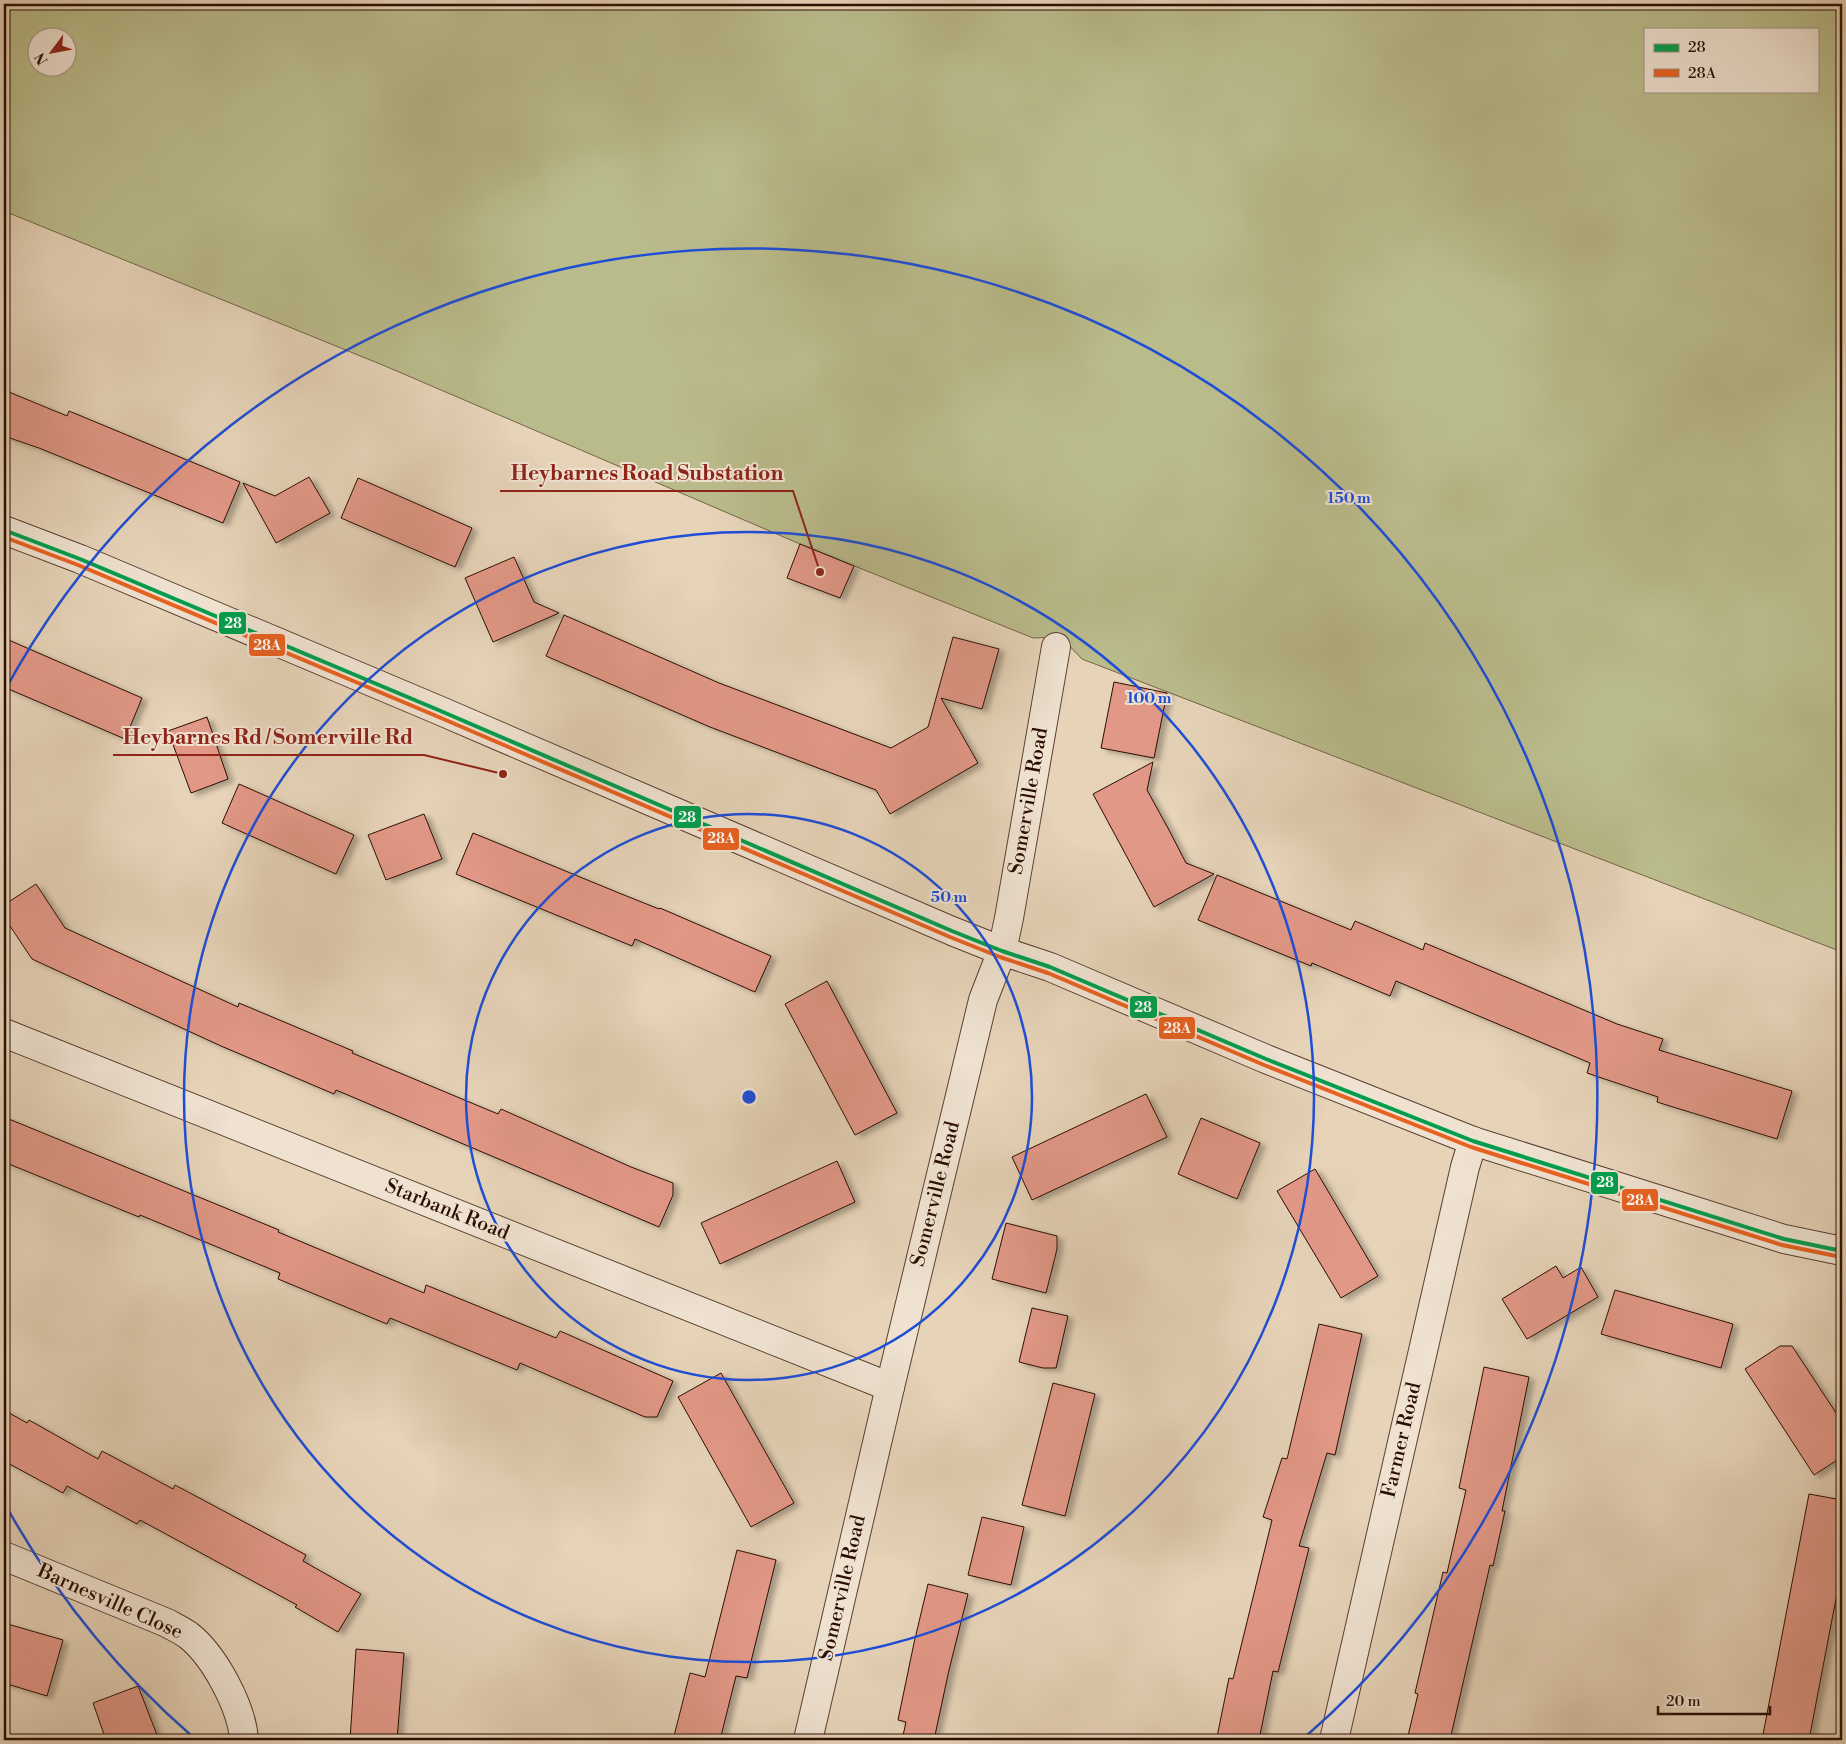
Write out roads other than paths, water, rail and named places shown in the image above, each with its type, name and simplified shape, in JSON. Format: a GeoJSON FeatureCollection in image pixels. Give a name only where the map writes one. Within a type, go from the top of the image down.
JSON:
{"type":"FeatureCollection","features":[{"type":"Feature","properties":{"kind":"street"},"geometry":{"type":"LineString","coordinates":[[4,530],[80,559],[436,709],[942,928],[1002,952],[1050,967],[1266,1059],[1473,1141],[1784,1239],[1842,1251]]}},
{"type":"Feature","properties":{"kind":"street","name":"Somerville Road"},"geometry":{"type":"LineString","coordinates":[[808,1740],[983,1000],[1002,952],[1056,647]]}},
{"type":"Feature","properties":{"kind":"street","name":"Starbank Road"},"geometry":{"type":"LineString","coordinates":[[4,1033],[890,1387]]}},
{"type":"Feature","properties":{"kind":"street","name":"Farmer Road"},"geometry":{"type":"LineString","coordinates":[[1334,1740],[1462,1177],[1473,1141]]}},
{"type":"Feature","properties":{"kind":"street","name":"Barnesville Close"},"geometry":{"type":"LineString","coordinates":[[4,1556],[167,1623],[188,1636],[208,1656],[226,1686],[238,1712],[244,1740]]}},
{"type":"Feature","properties":{"kind":"place","name":"Heybarnes Road Substation"},"geometry":{"type":"Point","coordinates":[820,572]}},
{"type":"Feature","properties":{"kind":"place","name":"Heybarnes Rd / Somerville Rd"},"geometry":{"type":"Point","coordinates":[503,774]}}]}
